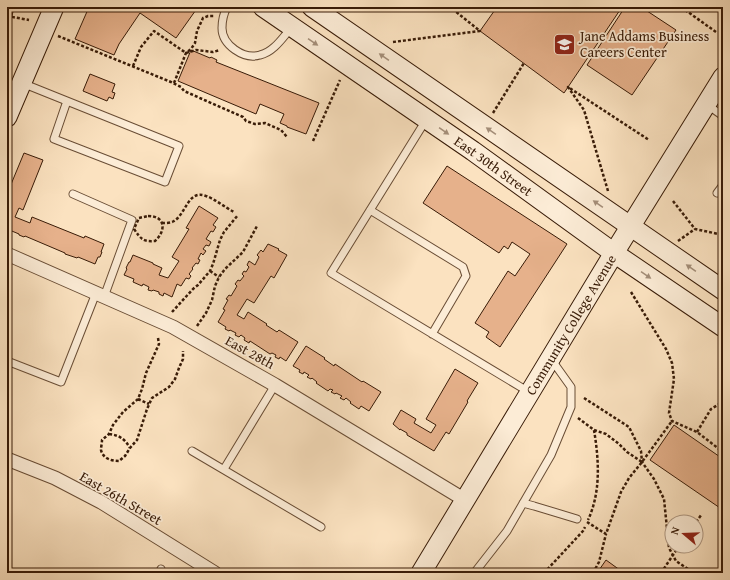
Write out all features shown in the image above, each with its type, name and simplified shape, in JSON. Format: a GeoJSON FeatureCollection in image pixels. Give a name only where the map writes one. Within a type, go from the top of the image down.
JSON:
{"type":"FeatureCollection","features":[{"type":"Feature","properties":{"kind":"main road"},"geometry":{"type":"LineString","coordinates":[[7,117],[54,7]]}},
{"type":"Feature","properties":{"kind":"main road","name":"East 30th Street"},"geometry":{"type":"LineString","coordinates":[[312,7],[723,290]]}},
{"type":"Feature","properties":{"kind":"main road","name":"East 30th Street"},"geometry":{"type":"LineString","coordinates":[[268,9],[473,151],[614,253],[723,327]]}},
{"type":"Feature","properties":{"kind":"main road","name":"Community College Avenue"},"geometry":{"type":"LineString","coordinates":[[422,573],[630,226],[723,77]]}},
{"type":"Feature","properties":{"kind":"street","name":"East 28th"},"geometry":{"type":"LineString","coordinates":[[7,254],[173,327],[275,385],[465,500]]}},
{"type":"Feature","properties":{"kind":"street","name":"East 26th Street"},"geometry":{"type":"LineString","coordinates":[[7,459],[55,478],[101,502],[216,573]]}},
{"type":"Feature","properties":{"kind":"lane"},"geometry":{"type":"LineString","coordinates":[[227,7],[224,14],[222,28],[224,36],[233,48],[249,56],[260,56],[272,50],[292,27]]}},
{"type":"Feature","properties":{"kind":"lane"},"geometry":{"type":"LineString","coordinates":[[21,83],[67,101],[178,146],[165,182],[54,139],[67,101]]}},
{"type":"Feature","properties":{"kind":"lane"},"geometry":{"type":"LineString","coordinates":[[706,104],[723,116]]}},
{"type":"Feature","properties":{"kind":"lane"},"geometry":{"type":"LineString","coordinates":[[426,119],[331,273],[530,392]]}},
{"type":"Feature","properties":{"kind":"lane"},"geometry":{"type":"LineString","coordinates":[[717,194],[723,185]]}},
{"type":"Feature","properties":{"kind":"lane"},"geometry":{"type":"LineString","coordinates":[[7,361],[62,382],[132,220],[73,194]]}},
{"type":"Feature","properties":{"kind":"lane"},"geometry":{"type":"LineString","coordinates":[[370,210],[463,267],[466,276],[432,334]]}},
{"type":"Feature","properties":{"kind":"lane"},"geometry":{"type":"LineString","coordinates":[[473,573],[507,531],[550,455],[571,406],[571,387],[550,358]]}},
{"type":"Feature","properties":{"kind":"lane"},"geometry":{"type":"LineString","coordinates":[[224,469],[275,385]]}},
{"type":"Feature","properties":{"kind":"lane"},"geometry":{"type":"LineString","coordinates":[[192,451],[321,527]]}},
{"type":"Feature","properties":{"kind":"lane"},"geometry":{"type":"LineString","coordinates":[[523,503],[577,519]]}},
{"type":"Feature","properties":{"kind":"path"},"geometry":{"type":"LineString","coordinates":[[390,43],[480,31],[450,7]]}},
{"type":"Feature","properties":{"kind":"path"},"geometry":{"type":"LineString","coordinates":[[681,7],[716,32]]}},
{"type":"Feature","properties":{"kind":"path"},"geometry":{"type":"LineString","coordinates":[[7,16],[29,20]]}},
{"type":"Feature","properties":{"kind":"path"},"geometry":{"type":"LineString","coordinates":[[174,83],[186,53],[191,49],[194,43],[197,31],[203,18],[208,16],[216,16]]}},
{"type":"Feature","properties":{"kind":"path"},"geometry":{"type":"LineString","coordinates":[[133,66],[141,47],[154,31],[186,53]]}},
{"type":"Feature","properties":{"kind":"path"},"geometry":{"type":"LineString","coordinates":[[56,35],[174,83],[181,87],[184,91],[255,124],[265,123],[281,130],[286,137]]}},
{"type":"Feature","properties":{"kind":"path"},"geometry":{"type":"LineString","coordinates":[[186,53],[196,50],[213,52],[223,50]]}},
{"type":"Feature","properties":{"kind":"path"},"geometry":{"type":"LineString","coordinates":[[491,117],[524,63]]}},
{"type":"Feature","properties":{"kind":"path"},"geometry":{"type":"LineString","coordinates":[[313,141],[340,79]]}},
{"type":"Feature","properties":{"kind":"path"},"geometry":{"type":"LineString","coordinates":[[609,195],[584,110],[568,87],[650,140]]}},
{"type":"Feature","properties":{"kind":"path"},"geometry":{"type":"LineString","coordinates":[[162,223],[162,231],[155,241],[146,242],[134,229],[139,218],[143,217],[152,216],[160,220],[162,223],[173,222],[178,218],[191,199],[197,195],[207,196],[234,212]]}},
{"type":"Feature","properties":{"kind":"path"},"geometry":{"type":"LineString","coordinates":[[673,201],[695,229],[723,235]]}},
{"type":"Feature","properties":{"kind":"path"},"geometry":{"type":"LineString","coordinates":[[172,313],[210,270],[224,232],[238,215]]}},
{"type":"Feature","properties":{"kind":"path"},"geometry":{"type":"LineString","coordinates":[[197,326],[206,313],[212,300],[215,286],[220,277],[225,269],[243,252],[257,226]]}},
{"type":"Feature","properties":{"kind":"path"},"geometry":{"type":"LineString","coordinates":[[673,244],[695,229]]}},
{"type":"Feature","properties":{"kind":"path"},"geometry":{"type":"LineString","coordinates":[[210,270],[220,277]]}},
{"type":"Feature","properties":{"kind":"path"},"geometry":{"type":"LineString","coordinates":[[631,292],[666,349],[672,363],[674,379],[669,413],[672,421],[696,432],[723,452]]}},
{"type":"Feature","properties":{"kind":"path"},"geometry":{"type":"LineString","coordinates":[[158,338],[159,344],[146,373],[138,399],[123,412],[102,440],[101,451],[110,461],[119,461],[125,456],[137,440],[152,398],[169,387],[175,379],[183,359],[183,351]]}},
{"type":"Feature","properties":{"kind":"path"},"geometry":{"type":"LineString","coordinates":[[584,398],[629,426],[641,451],[642,462]]}},
{"type":"Feature","properties":{"kind":"path"},"geometry":{"type":"LineString","coordinates":[[138,399],[149,404]]}},
{"type":"Feature","properties":{"kind":"path"},"geometry":{"type":"LineString","coordinates":[[696,432],[711,409],[723,402]]}},
{"type":"Feature","properties":{"kind":"path"},"geometry":{"type":"LineString","coordinates":[[576,417],[594,430],[606,434],[627,452],[642,462],[664,499],[669,548],[676,561],[694,573]]}},
{"type":"Feature","properties":{"kind":"path"},"geometry":{"type":"LineString","coordinates":[[593,573],[599,562],[606,534],[621,492],[629,478],[672,421]]}},
{"type":"Feature","properties":{"kind":"path"},"geometry":{"type":"LineString","coordinates":[[544,573],[583,531],[592,511],[598,485],[597,449],[594,430]]}},
{"type":"Feature","properties":{"kind":"path"},"geometry":{"type":"LineString","coordinates":[[108,434],[117,435],[124,439],[130,448]]}},
{"type":"Feature","properties":{"kind":"path"},"geometry":{"type":"LineString","coordinates":[[587,522],[606,534]]}},
{"type":"Feature","properties":{"kind":"path"},"geometry":{"type":"LineString","coordinates":[[661,573],[673,555]]}},
{"type":"Feature","properties":{"kind":"building"},"geometry":{"type":"Polygon","coordinates":[[[7,7],[14,7],[12,16],[7,15],[7,7]]]}},
{"type":"Feature","properties":{"kind":"building"},"geometry":{"type":"Polygon","coordinates":[[[89,7],[198,7],[176,38],[140,13],[119,44],[114,55],[75,39],[89,7]]]}},
{"type":"Feature","properties":{"kind":"building"},"geometry":{"type":"Polygon","coordinates":[[[497,7],[622,7],[564,93],[480,31],[497,7]]]}},
{"type":"Feature","properties":{"kind":"building"},"geometry":{"type":"Polygon","coordinates":[[[625,7],[641,7],[676,30],[632,95],[587,65],[625,7]]]}},
{"type":"Feature","properties":{"kind":"building"},"geometry":{"type":"Polygon","coordinates":[[[191,50],[210,58],[211,57],[217,60],[216,62],[319,103],[306,134],[280,123],[284,114],[260,104],[256,114],[178,81],[191,50]]]}},
{"type":"Feature","properties":{"kind":"building"},"geometry":{"type":"Polygon","coordinates":[[[90,74],[115,84],[112,92],[115,93],[113,99],[109,97],[107,101],[83,91],[90,74]]]}},
{"type":"Feature","properties":{"kind":"building"},"geometry":{"type":"Polygon","coordinates":[[[24,153],[43,160],[23,210],[19,208],[15,217],[30,223],[32,217],[84,238],[85,236],[104,244],[100,257],[98,257],[95,264],[78,257],[65,254],[7,229],[7,194],[24,153]]]}},
{"type":"Feature","properties":{"kind":"building"},"geometry":{"type":"Polygon","coordinates":[[[447,166],[567,244],[500,347],[486,337],[489,332],[475,323],[508,271],[515,276],[530,254],[512,242],[508,249],[504,246],[499,253],[423,203],[447,166]]]}},
{"type":"Feature","properties":{"kind":"building"},"geometry":{"type":"Polygon","coordinates":[[[199,206],[218,218],[213,225],[216,227],[213,232],[211,231],[206,239],[211,242],[209,246],[206,245],[203,249],[206,251],[203,255],[201,253],[198,259],[200,260],[198,264],[196,263],[192,268],[193,269],[189,274],[191,276],[189,279],[186,278],[181,286],[177,284],[172,297],[164,293],[163,296],[159,294],[159,292],[148,290],[149,287],[133,282],[134,279],[124,275],[133,255],[162,268],[159,275],[168,278],[179,261],[172,257],[189,229],[186,228],[199,206]]]}},
{"type":"Feature","properties":{"kind":"building"},"geometry":{"type":"Polygon","coordinates":[[[268,244],[287,255],[274,278],[271,276],[254,303],[247,299],[237,315],[244,319],[248,312],[277,332],[279,330],[298,342],[286,361],[280,357],[279,359],[275,357],[276,355],[272,353],[270,354],[250,341],[249,343],[244,340],[245,338],[241,335],[239,337],[235,335],[236,333],[225,329],[226,327],[218,322],[225,310],[223,309],[228,300],[226,299],[229,295],[231,296],[237,286],[235,284],[238,280],[240,281],[244,276],[242,274],[244,271],[246,272],[249,267],[247,265],[249,261],[255,265],[259,257],[257,255],[261,250],[263,252],[268,244]]]}},
{"type":"Feature","properties":{"kind":"building"},"geometry":{"type":"Polygon","coordinates":[[[306,346],[325,358],[324,359],[334,366],[335,364],[362,382],[363,381],[381,392],[369,411],[361,406],[359,409],[350,403],[351,402],[346,398],[344,400],[340,398],[342,396],[331,392],[333,390],[330,389],[328,391],[316,383],[317,382],[312,378],[307,377],[309,375],[304,372],[303,374],[299,372],[300,370],[293,366],[306,346]]]}},
{"type":"Feature","properties":{"kind":"building"},"geometry":{"type":"Polygon","coordinates":[[[455,369],[478,383],[449,434],[446,432],[434,451],[407,435],[407,433],[400,430],[393,424],[401,410],[416,419],[414,423],[431,433],[436,425],[426,419],[455,369]]]}},
{"type":"Feature","properties":{"kind":"building"},"geometry":{"type":"Polygon","coordinates":[[[674,425],[723,459],[723,510],[650,460],[674,425]]]}},
{"type":"Feature","properties":{"kind":"building"},"geometry":{"type":"Polygon","coordinates":[[[606,560],[624,573],[597,573],[606,560]]]}},
{"type":"Feature","properties":{"kind":"place","name":"Jane Addams Business Careers Center"},"geometry":{"type":"Point","coordinates":[564,44]}}]}
